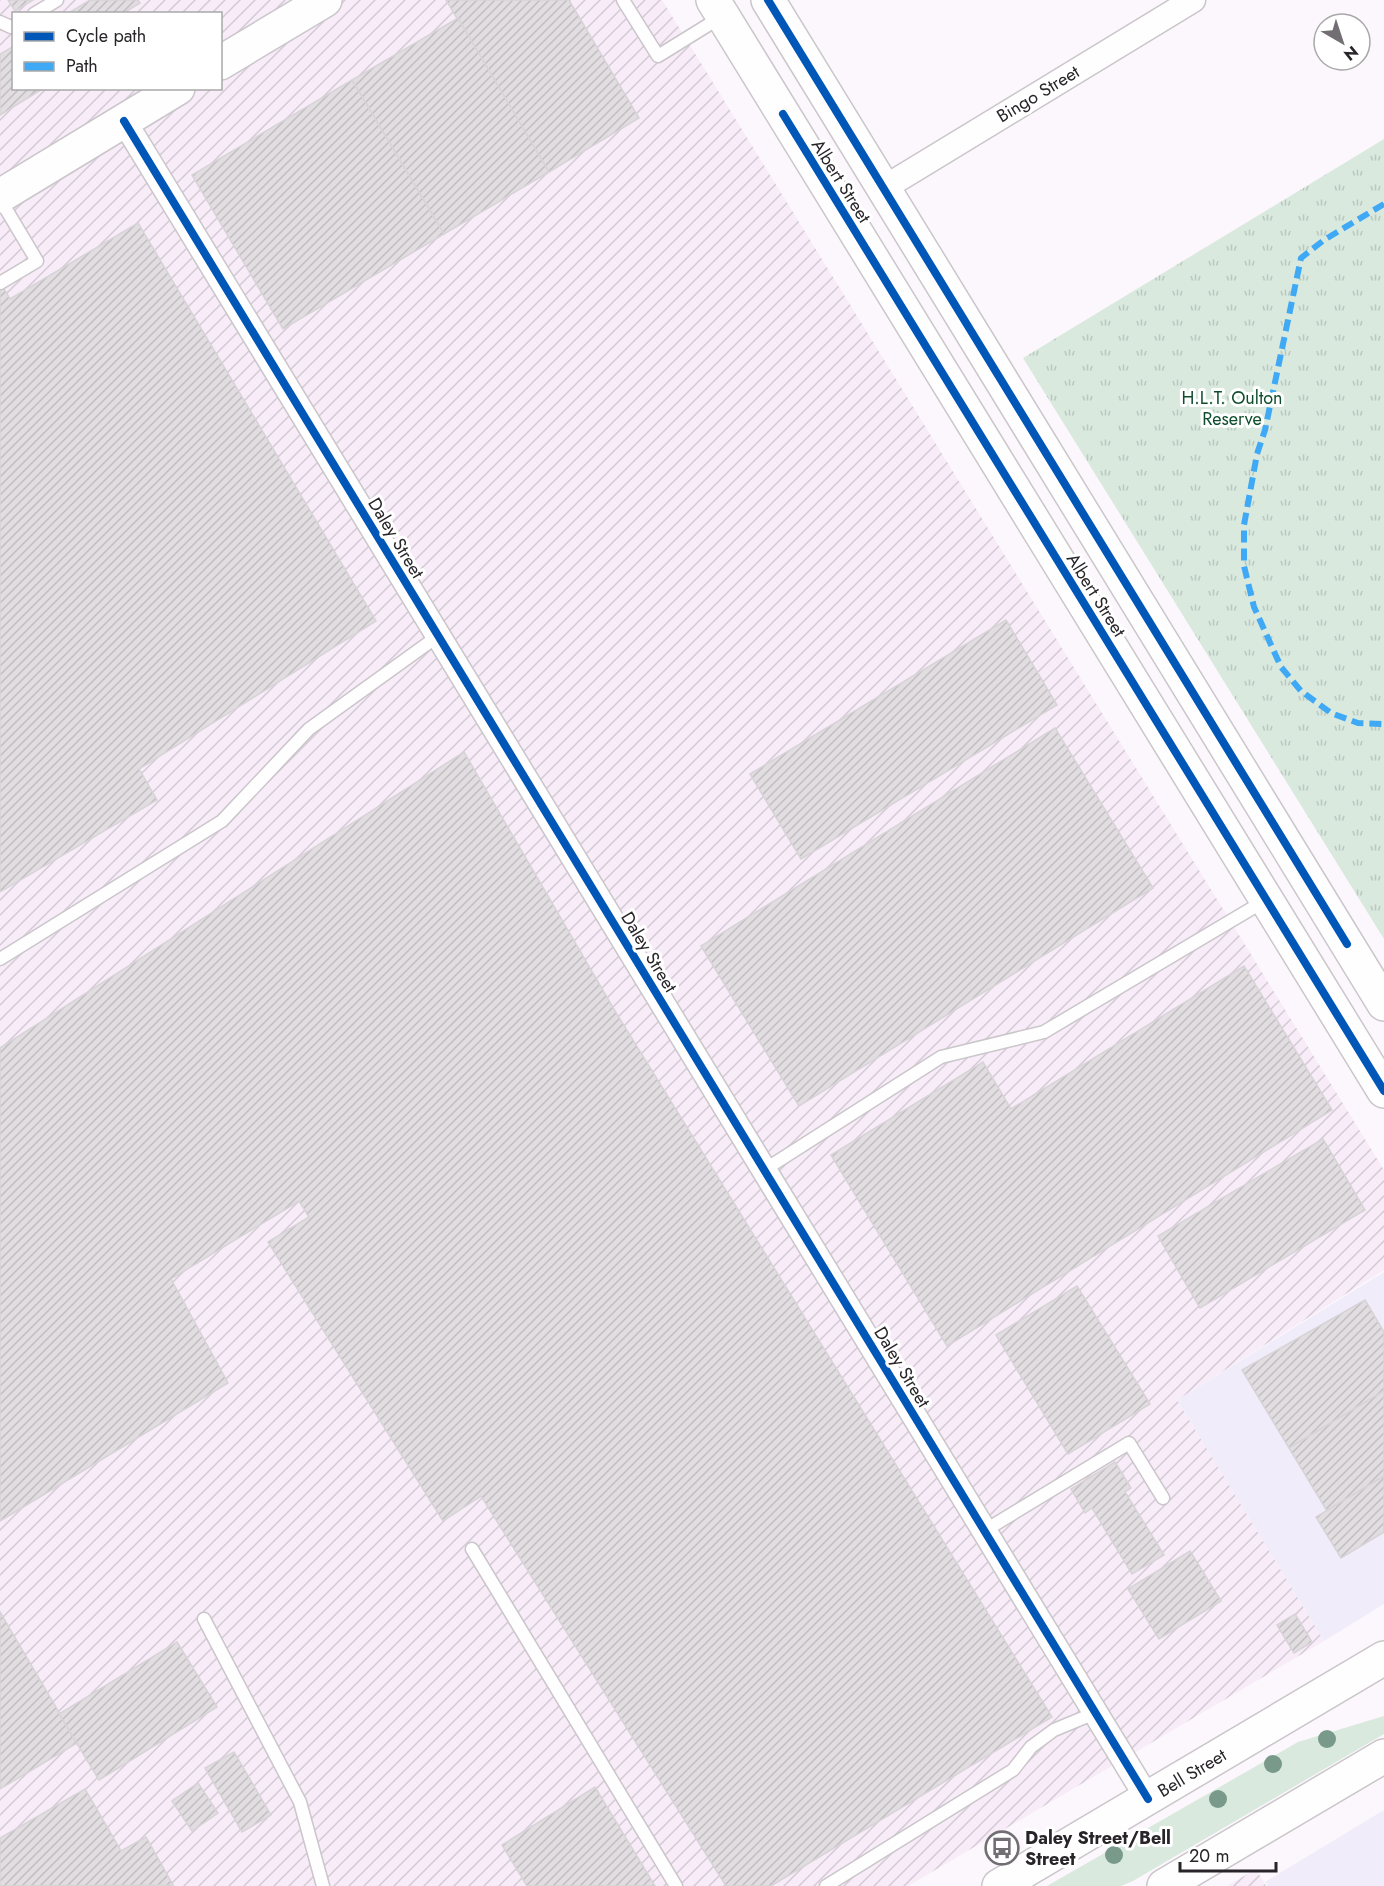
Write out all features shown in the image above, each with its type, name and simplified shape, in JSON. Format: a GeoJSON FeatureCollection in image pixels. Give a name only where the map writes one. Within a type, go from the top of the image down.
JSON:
{"type":"FeatureCollection","features":[{"type":"Feature","properties":{"kind":"main road"},"geometry":{"type":"LineString","coordinates":[[222,62],[325,0]]}},
{"type":"Feature","properties":{"kind":"main road","name":"Albert Street"},"geometry":{"type":"LineString","coordinates":[[768,0],[1381,999]]}},
{"type":"Feature","properties":{"kind":"main road","name":"Albert Street"},"geometry":{"type":"LineString","coordinates":[[718,8],[1384,1091]]}},
{"type":"Feature","properties":{"kind":"main road"},"geometry":{"type":"LineString","coordinates":[[783,114],[823,89]]}},
{"type":"Feature","properties":{"kind":"main road"},"geometry":{"type":"LineString","coordinates":[[0,198],[175,90]]}},
{"type":"Feature","properties":{"kind":"main road"},"geometry":{"type":"LineString","coordinates":[[925,345],[966,322]]}},
{"type":"Feature","properties":{"kind":"main road"},"geometry":{"type":"LineString","coordinates":[[1266,900],[1306,877]]}},
{"type":"Feature","properties":{"kind":"main road"},"geometry":{"type":"LineString","coordinates":[[1339,1018],[1381,999]]}},
{"type":"Feature","properties":{"kind":"main road","name":"Bell Street"},"geometry":{"type":"LineString","coordinates":[[999,1886],[1384,1659]]}},
{"type":"Feature","properties":{"kind":"main road"},"geometry":{"type":"LineString","coordinates":[[1164,1886],[1384,1756]]}},
{"type":"Feature","properties":{"kind":"street","name":"Bingo Street"},"geometry":{"type":"LineString","coordinates":[[884,188],[1193,0]]}},
{"type":"Feature","properties":{"kind":"street","name":"Daley Street"},"geometry":{"type":"LineString","coordinates":[[124,121],[1148,1799]]}},
{"type":"Feature","properties":{"kind":"lane"},"geometry":{"type":"LineString","coordinates":[[37,12],[57,0]]}},
{"type":"Feature","properties":{"kind":"lane"},"geometry":{"type":"LineString","coordinates":[[623,0],[658,56],[718,8]]}},
{"type":"Feature","properties":{"kind":"lane"},"geometry":{"type":"LineString","coordinates":[[0,198],[37,261],[0,283]]}},
{"type":"Feature","properties":{"kind":"lane"},"geometry":{"type":"LineString","coordinates":[[0,959],[222,821],[309,729],[438,636]]}},
{"type":"Feature","properties":{"kind":"lane"},"geometry":{"type":"LineString","coordinates":[[764,1170],[941,1057],[1044,1032],[1266,900]]}},
{"type":"Feature","properties":{"kind":"lane"},"geometry":{"type":"LineString","coordinates":[[984,1531],[1129,1443],[1163,1498]]}},
{"type":"Feature","properties":{"kind":"lane"},"geometry":{"type":"LineString","coordinates":[[472,1549],[676,1886]]}},
{"type":"Feature","properties":{"kind":"lane"},"geometry":{"type":"LineString","coordinates":[[204,1619],[300,1802],[323,1886]]}},
{"type":"Feature","properties":{"kind":"lane"},"geometry":{"type":"LineString","coordinates":[[826,1886],[1014,1770],[1031,1747],[1054,1730],[1095,1713]]}},
{"type":"Feature","properties":{"kind":"shaded area"},"geometry":{"type":"Polygon","coordinates":[[[0,0],[662,0],[1384,1170],[1384,1270],[1177,1400],[1324,1641],[908,1886],[0,1886],[0,0]]]}},
{"type":"Feature","properties":{"kind":"shaded area"},"geometry":{"type":"Polygon","coordinates":[[[1384,1272],[1384,1604],[1324,1641],[1177,1400],[1384,1272]]]}},
{"type":"Feature","properties":{"kind":"shaded area"},"geometry":{"type":"Polygon","coordinates":[[[1384,1810],[1384,1886],[1268,1886],[1265,1882],[1384,1810]]]}},
{"type":"Feature","properties":{"kind":"shaded area"},"geometry":{"type":"Polygon","coordinates":[[[1256,1869],[1266,1886],[1227,1886],[1256,1869]]]}},
{"type":"Feature","properties":{"kind":"green space","name":"H.L.T. Oulton Reserve"},"geometry":{"type":"Polygon","coordinates":[[[1384,139],[1384,939],[1023,358],[1384,139]]]}},
{"type":"Feature","properties":{"kind":"green space"},"geometry":{"type":"Polygon","coordinates":[[[1384,1716],[1384,1734],[1133,1881],[1121,1886],[1047,1886],[1298,1742],[1384,1716]]]}},
{"type":"Feature","properties":{"kind":"building"},"geometry":{"type":"Polygon","coordinates":[[[8,0],[33,0],[15,11],[8,0]]]}},
{"type":"Feature","properties":{"kind":"building"},"geometry":{"type":"Polygon","coordinates":[[[90,0],[138,0],[140,3],[125,12],[70,12],[90,0]]]}},
{"type":"Feature","properties":{"kind":"building"},"geometry":{"type":"Polygon","coordinates":[[[446,0],[569,0],[639,118],[549,172],[446,0]]]}},
{"type":"Feature","properties":{"kind":"building"},"geometry":{"type":"Polygon","coordinates":[[[458,18],[549,172],[444,234],[352,80],[458,18]]]}},
{"type":"Feature","properties":{"kind":"building"},"geometry":{"type":"Polygon","coordinates":[[[12,47],[12,90],[41,90],[0,115],[0,54],[12,47]]]}},
{"type":"Feature","properties":{"kind":"building"},"geometry":{"type":"Polygon","coordinates":[[[352,80],[444,234],[283,329],[192,175],[352,80]]]}},
{"type":"Feature","properties":{"kind":"building"},"geometry":{"type":"Polygon","coordinates":[[[138,223],[376,621],[139,769],[157,800],[0,892],[0,282],[10,299],[138,223]]]}},
{"type":"Feature","properties":{"kind":"building"},"geometry":{"type":"Polygon","coordinates":[[[1006,620],[1057,705],[801,859],[750,774],[1006,620]]]}},
{"type":"Feature","properties":{"kind":"building"},"geometry":{"type":"Polygon","coordinates":[[[1055,728],[1153,888],[799,1106],[701,946],[1055,728]]]}},
{"type":"Feature","properties":{"kind":"building"},"geometry":{"type":"Polygon","coordinates":[[[464,752],[615,1011],[1052,1717],[771,1886],[726,1886],[481,1496],[443,1521],[268,1242],[309,1217],[299,1201],[171,1279],[228,1383],[0,1521],[0,1048],[464,752]]]}},
{"type":"Feature","properties":{"kind":"building"},"geometry":{"type":"Polygon","coordinates":[[[1244,966],[1332,1110],[947,1346],[831,1155],[983,1062],[1011,1109],[1244,966]]]}},
{"type":"Feature","properties":{"kind":"building"},"geometry":{"type":"Polygon","coordinates":[[[1323,1139],[1365,1210],[1200,1308],[1158,1236],[1323,1139]]]}},
{"type":"Feature","properties":{"kind":"building"},"geometry":{"type":"Polygon","coordinates":[[[1077,1286],[1150,1404],[1068,1454],[996,1335],[1077,1286]]]}},
{"type":"Feature","properties":{"kind":"building"},"geometry":{"type":"Polygon","coordinates":[[[1365,1300],[1384,1332],[1384,1391],[1289,1448],[1242,1370],[1365,1300]]]}},
{"type":"Feature","properties":{"kind":"building"},"geometry":{"type":"Polygon","coordinates":[[[1384,1391],[1384,1476],[1327,1511],[1289,1448],[1384,1391]]]}},
{"type":"Feature","properties":{"kind":"building"},"geometry":{"type":"Polygon","coordinates":[[[1115,1462],[1131,1488],[1125,1492],[1164,1555],[1132,1574],[1092,1508],[1085,1513],[1071,1489],[1115,1462]]]}},
{"type":"Feature","properties":{"kind":"building"},"geometry":{"type":"Polygon","coordinates":[[[1384,1476],[1384,1532],[1341,1558],[1316,1517],[1384,1476]]]}},
{"type":"Feature","properties":{"kind":"building"},"geometry":{"type":"Polygon","coordinates":[[[1190,1551],[1221,1601],[1159,1639],[1128,1589],[1190,1551]]]}},
{"type":"Feature","properties":{"kind":"building"},"geometry":{"type":"Polygon","coordinates":[[[0,1612],[77,1743],[0,1789],[0,1612]]]}},
{"type":"Feature","properties":{"kind":"building"},"geometry":{"type":"Polygon","coordinates":[[[1295,1614],[1312,1642],[1294,1653],[1277,1625],[1295,1614]]]}},
{"type":"Feature","properties":{"kind":"building"},"geometry":{"type":"Polygon","coordinates":[[[177,1642],[217,1707],[99,1780],[59,1714],[177,1642]]]}},
{"type":"Feature","properties":{"kind":"building"},"geometry":{"type":"Polygon","coordinates":[[[234,1752],[271,1815],[242,1832],[205,1768],[234,1752]]]}},
{"type":"Feature","properties":{"kind":"building"},"geometry":{"type":"Polygon","coordinates":[[[198,1783],[218,1813],[192,1831],[172,1801],[198,1783]]]}},
{"type":"Feature","properties":{"kind":"building"},"geometry":{"type":"Polygon","coordinates":[[[595,1787],[655,1886],[527,1886],[502,1845],[595,1787]]]}},
{"type":"Feature","properties":{"kind":"building"},"geometry":{"type":"Polygon","coordinates":[[[85,1789],[121,1851],[146,1837],[173,1885],[0,1886],[0,1838],[85,1789]]]}},
{"type":"Feature","properties":{"kind":"marked path"},"geometry":{"type":"LineString","coordinates":[[1384,204],[1324,240],[1301,258],[1265,430],[1257,454],[1244,525],[1244,566],[1254,607],[1281,667],[1301,691],[1331,713],[1358,723],[1384,724]]}},
{"type":"Feature","properties":{"kind":"cycle path"},"geometry":{"type":"LineString","coordinates":[[768,0],[1347,944]]}},
{"type":"Feature","properties":{"kind":"cycle path"},"geometry":{"type":"LineString","coordinates":[[783,114],[1384,1091]]}},
{"type":"Feature","properties":{"kind":"cycle path"},"geometry":{"type":"LineString","coordinates":[[124,121],[1148,1799]]}},
{"type":"Feature","properties":{"kind":"place","name":"Daley Street/Bell Street"},"geometry":{"type":"Point","coordinates":[1002,1848]}}]}
